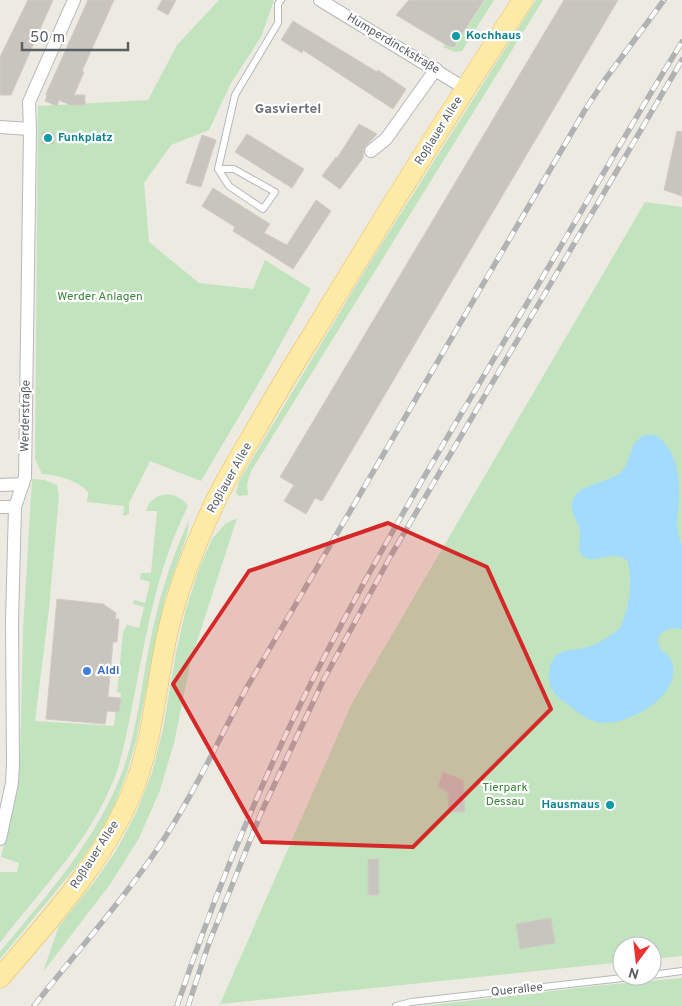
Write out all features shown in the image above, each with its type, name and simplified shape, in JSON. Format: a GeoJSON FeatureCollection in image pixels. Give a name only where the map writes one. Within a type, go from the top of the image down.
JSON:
{"type":"FeatureCollection","features":[{"type":"Feature","properties":{"kind":"main road","name":"Roßlauer Allee"},"geometry":{"type":"LineString","coordinates":[[0,978],[84,875],[108,840],[134,786],[146,750],[167,634],[174,607],[198,540],[216,500],[345,279],[523,0]]}},
{"type":"Feature","properties":{"kind":"street","name":"Werderstraße"},"geometry":{"type":"LineString","coordinates":[[0,839],[12,783],[12,620],[15,508],[25,477],[29,102],[74,0]]}},
{"type":"Feature","properties":{"kind":"street","name":"Humperdinckstraße"},"geometry":{"type":"LineString","coordinates":[[320,0],[466,88]]}},
{"type":"Feature","properties":{"kind":"street"},"geometry":{"type":"LineString","coordinates":[[371,151],[386,139],[436,69]]}},
{"type":"Feature","properties":{"kind":"street"},"geometry":{"type":"LineString","coordinates":[[0,127],[30,128]]}},
{"type":"Feature","properties":{"kind":"street"},"geometry":{"type":"LineString","coordinates":[[0,484],[23,484]]}},
{"type":"Feature","properties":{"kind":"street"},"geometry":{"type":"LineString","coordinates":[[0,507],[15,508]]}},
{"type":"Feature","properties":{"kind":"lane"},"geometry":{"type":"LineString","coordinates":[[218,169],[234,169],[275,192],[263,209],[229,186],[218,169],[235,95],[278,23],[278,4],[281,0]]}},
{"type":"Feature","properties":{"kind":"lane"},"geometry":{"type":"LineString","coordinates":[[662,974],[682,971]]}},
{"type":"Feature","properties":{"kind":"lane","name":"Querallee"},"geometry":{"type":"LineString","coordinates":[[396,1006],[411,1002],[612,979]]}},
{"type":"Feature","properties":{"kind":"highlighted area"},"geometry":{"type":"Polygon","coordinates":[[[388,523],[487,567],[551,709],[413,847],[262,842],[173,684],[249,571],[388,523]]]}},
{"type":"Feature","properties":{"kind":"green space","name":"Werder Anlagen"},"geometry":{"type":"Polygon","coordinates":[[[219,0],[274,0],[261,37],[231,83],[209,130],[171,145],[144,183],[149,242],[199,283],[253,289],[265,260],[311,289],[201,481],[150,461],[129,503],[129,514],[123,516],[124,506],[87,502],[88,492],[84,488],[67,479],[42,474],[35,459],[38,106],[148,100],[177,45],[219,0]]]}},
{"type":"Feature","properties":{"kind":"green space"},"geometry":{"type":"Polygon","coordinates":[[[485,0],[494,0],[462,51],[455,52],[443,47],[444,45],[454,48],[485,0]]]}},
{"type":"Feature","properties":{"kind":"green space"},"geometry":{"type":"Polygon","coordinates":[[[536,0],[543,0],[251,471],[247,484],[248,495],[239,496],[236,493],[239,481],[367,267],[536,0]]]}},
{"type":"Feature","properties":{"kind":"green space","name":"Tierpark Dessau"},"geometry":{"type":"Polygon","coordinates":[[[645,202],[682,207],[682,956],[662,958],[662,936],[612,936],[612,963],[220,1004],[352,703],[645,202]]]}},
{"type":"Feature","properties":{"kind":"green space"},"geometry":{"type":"Polygon","coordinates":[[[32,479],[45,480],[57,485],[59,496],[49,609],[35,721],[114,726],[116,705],[120,706],[121,693],[117,692],[123,633],[127,625],[139,628],[144,607],[133,604],[134,600],[145,603],[150,582],[140,579],[141,573],[151,573],[157,511],[146,511],[154,499],[166,495],[178,497],[188,506],[169,550],[162,572],[145,641],[123,748],[118,768],[108,793],[82,839],[0,943],[0,872],[17,872],[19,863],[1,857],[15,802],[20,759],[23,630],[32,479]]]}},
{"type":"Feature","properties":{"kind":"green space"},"geometry":{"type":"Polygon","coordinates":[[[237,518],[191,660],[174,743],[160,790],[139,838],[111,883],[43,972],[59,926],[116,851],[136,813],[152,773],[163,729],[176,653],[186,609],[200,566],[212,539],[225,524],[237,518]]]}},
{"type":"Feature","properties":{"kind":"green space"},"geometry":{"type":"Polygon","coordinates":[[[189,520],[187,535],[165,598],[136,741],[116,802],[100,833],[79,863],[0,959],[0,952],[53,888],[85,843],[112,796],[123,770],[133,735],[149,646],[160,600],[189,520]]]}},
{"type":"Feature","properties":{"kind":"green space"},"geometry":{"type":"Polygon","coordinates":[[[682,978],[682,1006],[424,1006],[612,984],[612,986],[662,986],[662,980],[682,978]]]}},
{"type":"Feature","properties":{"kind":"water"},"geometry":{"type":"Polygon","coordinates":[[[646,435],[655,436],[664,442],[673,456],[677,470],[679,491],[677,528],[682,544],[682,629],[664,631],[659,637],[660,648],[671,659],[673,674],[670,685],[662,696],[652,705],[628,718],[604,723],[592,721],[562,700],[554,692],[550,686],[549,679],[551,664],[559,654],[594,645],[620,628],[628,603],[630,577],[627,560],[621,557],[609,556],[588,559],[581,555],[579,549],[580,532],[572,510],[572,503],[579,491],[610,479],[622,471],[626,466],[633,446],[640,438],[646,435]]]}},
{"type":"Feature","properties":{"kind":"building"},"geometry":{"type":"Polygon","coordinates":[[[28,0],[53,0],[11,95],[0,95],[0,57],[28,0]]]}},
{"type":"Feature","properties":{"kind":"building"},"geometry":{"type":"Polygon","coordinates":[[[88,0],[114,0],[82,71],[84,72],[74,95],[85,95],[85,105],[70,105],[59,100],[57,106],[45,101],[46,94],[88,0]]]}},
{"type":"Feature","properties":{"kind":"building"},"geometry":{"type":"Polygon","coordinates":[[[162,0],[176,0],[168,15],[157,9],[162,0]]]}},
{"type":"Feature","properties":{"kind":"building"},"geometry":{"type":"Polygon","coordinates":[[[409,0],[484,0],[454,47],[448,46],[396,15],[409,0]]]}},
{"type":"Feature","properties":{"kind":"building"},"geometry":{"type":"Polygon","coordinates":[[[564,0],[618,0],[322,501],[315,498],[306,514],[284,501],[294,485],[280,477],[564,0]]]}},
{"type":"Feature","properties":{"kind":"building"},"geometry":{"type":"Polygon","coordinates":[[[293,21],[377,72],[378,70],[406,89],[393,109],[303,50],[302,53],[281,40],[293,21]]]}},
{"type":"Feature","properties":{"kind":"building"},"geometry":{"type":"Polygon","coordinates":[[[359,124],[377,134],[364,148],[363,158],[340,189],[322,176],[337,158],[359,124]]]}},
{"type":"Feature","properties":{"kind":"building"},"geometry":{"type":"Polygon","coordinates":[[[677,131],[682,132],[682,196],[664,190],[677,131]]]}},
{"type":"Feature","properties":{"kind":"building","name":"Funkplatz"},"geometry":{"type":"Polygon","coordinates":[[[42,132],[54,133],[54,144],[42,144],[42,132]]]}},
{"type":"Feature","properties":{"kind":"building"},"geometry":{"type":"Polygon","coordinates":[[[247,134],[304,169],[292,188],[235,152],[247,134]]]}},
{"type":"Feature","properties":{"kind":"building"},"geometry":{"type":"Polygon","coordinates":[[[202,135],[216,140],[201,187],[186,183],[202,135]]]}},
{"type":"Feature","properties":{"kind":"building"},"geometry":{"type":"Polygon","coordinates":[[[213,188],[270,224],[264,233],[287,245],[316,200],[331,211],[293,269],[233,231],[235,227],[202,206],[213,188]]]}},
{"type":"Feature","properties":{"kind":"building"},"geometry":{"type":"Polygon","coordinates":[[[57,599],[103,604],[116,613],[115,619],[119,619],[117,642],[113,642],[108,697],[121,698],[119,712],[107,711],[105,724],[46,719],[57,599]]]}},
{"type":"Feature","properties":{"kind":"building"},"geometry":{"type":"Polygon","coordinates":[[[443,772],[463,780],[465,812],[449,812],[448,792],[438,787],[443,772]]]}},
{"type":"Feature","properties":{"kind":"building"},"geometry":{"type":"Polygon","coordinates":[[[368,859],[379,859],[379,895],[368,895],[368,859]]]}},
{"type":"Feature","properties":{"kind":"building"},"geometry":{"type":"Polygon","coordinates":[[[551,918],[555,943],[520,949],[516,924],[551,918]]]}},
{"type":"Feature","properties":{"kind":"railway"},"geometry":{"type":"LineString","coordinates":[[34,1006],[127,891],[169,832],[246,689],[585,110],[664,0]]}},
{"type":"Feature","properties":{"kind":"railway"},"geometry":{"type":"LineString","coordinates":[[177,1006],[223,880],[257,798],[294,717],[337,632],[436,456],[682,42]]}},
{"type":"Feature","properties":{"kind":"railway"},"geometry":{"type":"LineString","coordinates":[[188,1006],[209,943],[261,813],[323,681],[390,557],[682,60]]}},
{"type":"Feature","properties":{"kind":"place","name":"Kochhaus"},"geometry":{"type":"Point","coordinates":[456,36]}},
{"type":"Feature","properties":{"kind":"place","name":"Funkplatz"},"geometry":{"type":"Point","coordinates":[48,138]}},
{"type":"Feature","properties":{"kind":"place","name":"Aldi"},"geometry":{"type":"Point","coordinates":[87,671]}},
{"type":"Feature","properties":{"kind":"place","name":"Hausmaus"},"geometry":{"type":"Point","coordinates":[610,805]}},
{"type":"Feature","properties":{"kind":"district","name":"Gasviertel"},"geometry":{"type":"Point","coordinates":[288,109]}}]}
